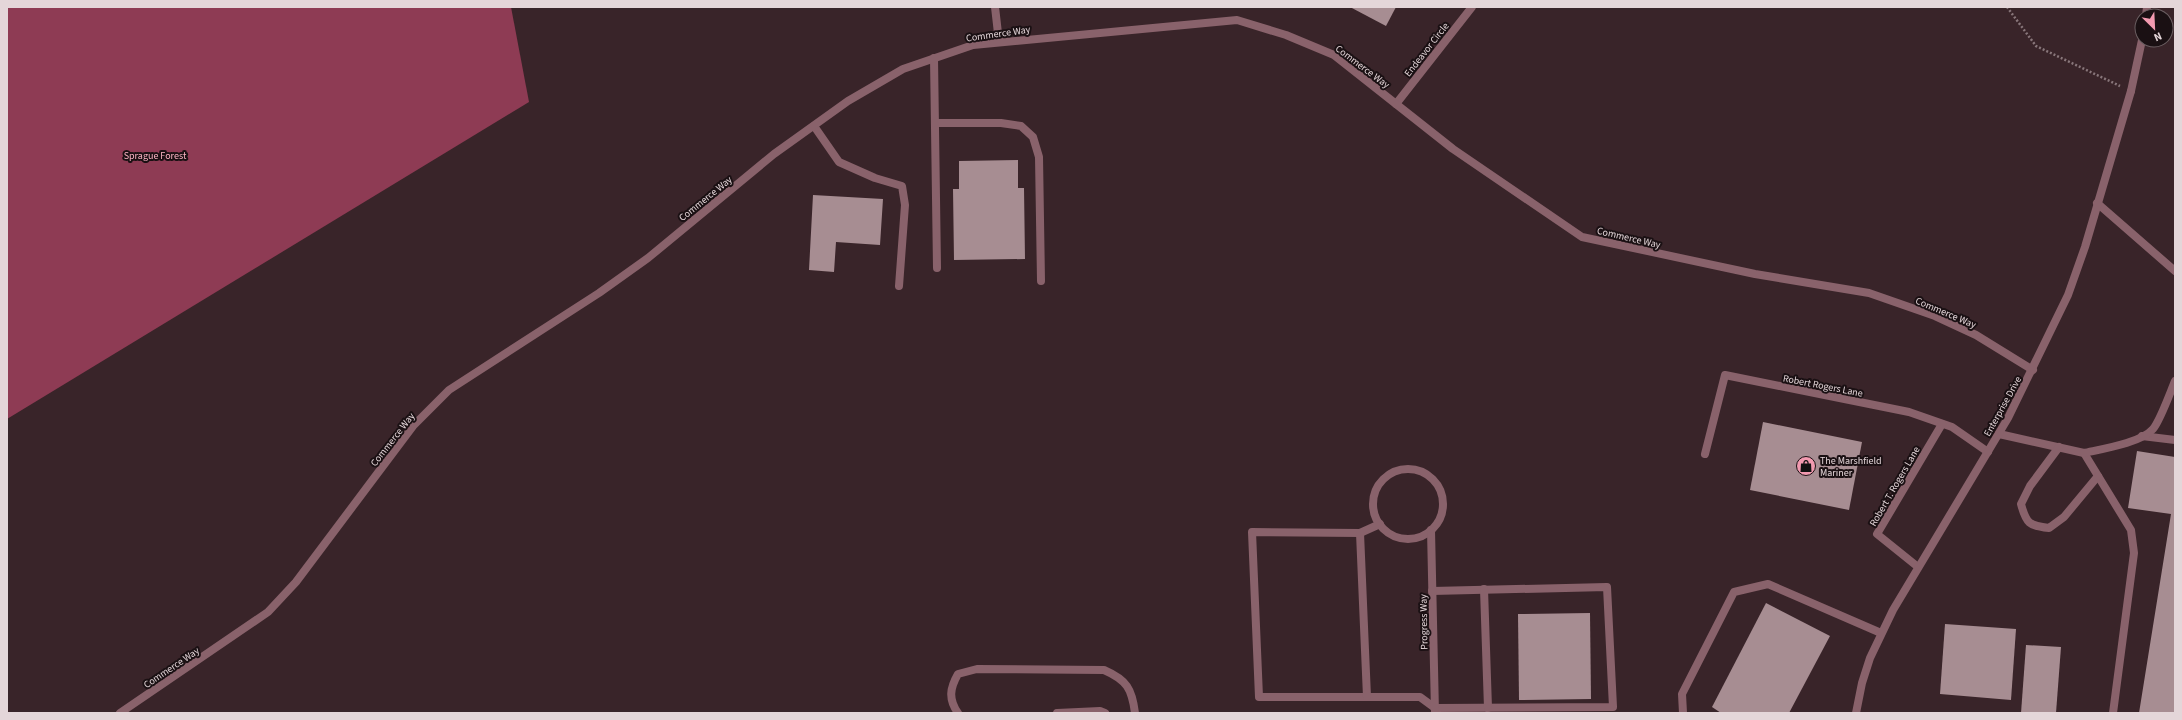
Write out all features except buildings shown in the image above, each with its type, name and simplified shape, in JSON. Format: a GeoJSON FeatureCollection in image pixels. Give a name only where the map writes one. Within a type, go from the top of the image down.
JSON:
{"type":"FeatureCollection","features":[{"type":"Feature","properties":{"kind":"street"},"geometry":{"type":"LineString","coordinates":[[995,7],[999,42]]}},
{"type":"Feature","properties":{"kind":"street","name":"Endeavor Circle"},"geometry":{"type":"LineString","coordinates":[[1396,104],[1470,8]]}},
{"type":"Feature","properties":{"kind":"street","name":"Commerce Way"},"geometry":{"type":"LineString","coordinates":[[120,713],[268,612],[296,582],[413,426],[449,390],[600,293],[648,258],[774,154],[848,101],[904,69],[973,45],[1237,20],[1286,35],[1334,55],[1453,149],[1582,237],[1755,274],[1869,293],[1935,316],[1976,335],[2033,370]]}},
{"type":"Feature","properties":{"kind":"street","name":"Enterprise Drive"},"geometry":{"type":"LineString","coordinates":[[1856,713],[1862,683],[1881,634],[1918,568],[1999,434],[2033,370],[2076,275],[2131,91],[2140,48]]}},
{"type":"Feature","properties":{"kind":"street"},"geometry":{"type":"LineString","coordinates":[[934,58],[937,268]]}},
{"type":"Feature","properties":{"kind":"street"},"geometry":{"type":"LineString","coordinates":[[935,123],[1001,123],[1021,126],[1033,137],[1040,157],[1041,281]]}},
{"type":"Feature","properties":{"kind":"street"},"geometry":{"type":"LineString","coordinates":[[814,126],[839,162],[875,178],[902,186],[905,205],[899,286]]}},
{"type":"Feature","properties":{"kind":"street"},"geometry":{"type":"LineString","coordinates":[[2097,203],[2175,271]]}},
{"type":"Feature","properties":{"kind":"street","name":"Robert Rogers Lane"},"geometry":{"type":"LineString","coordinates":[[1705,454],[1725,375],[1909,412],[1952,427],[1988,452]]}},
{"type":"Feature","properties":{"kind":"street"},"geometry":{"type":"LineString","coordinates":[[1999,434],[2084,452],[2120,445],[2142,436],[2153,429],[2175,381]]}},
{"type":"Feature","properties":{"kind":"street","name":"Robert T. Rogers Lane"},"geometry":{"type":"LineString","coordinates":[[1918,568],[1877,534],[1942,424]]}},
{"type":"Feature","properties":{"kind":"street"},"geometry":{"type":"LineString","coordinates":[[2142,436],[2175,440]]}},
{"type":"Feature","properties":{"kind":"street"},"geometry":{"type":"LineString","coordinates":[[2058,447],[2030,486],[2021,504],[2025,519],[2035,526],[2049,528],[2064,517],[2098,476]]}},
{"type":"Feature","properties":{"kind":"street"},"geometry":{"type":"LineString","coordinates":[[2084,452],[2132,530],[2134,553],[2112,713]]}},
{"type":"Feature","properties":{"kind":"street"},"geometry":{"type":"LineString","coordinates":[[1407,469],[1419,470],[1430,476],[1438,485],[1442,497],[1442,509],[1439,520],[1431,530],[1422,536],[1401,538],[1390,534],[1380,524],[1373,508],[1373,497],[1377,487],[1385,478],[1395,471],[1407,469]]}},
{"type":"Feature","properties":{"kind":"street"},"geometry":{"type":"LineString","coordinates":[[1380,524],[1360,533],[1252,532],[1259,697],[1420,697],[1435,710],[1613,707],[1607,587],[1432,591]]}},
{"type":"Feature","properties":{"kind":"street","name":"Progress Way"},"geometry":{"type":"LineString","coordinates":[[1431,530],[1435,710]]}},
{"type":"Feature","properties":{"kind":"street"},"geometry":{"type":"LineString","coordinates":[[1360,533],[1367,697]]}},
{"type":"Feature","properties":{"kind":"street"},"geometry":{"type":"LineString","coordinates":[[1684,713],[1682,694],[1734,592],[1768,584],[1881,634]]}},
{"type":"Feature","properties":{"kind":"street"},"geometry":{"type":"LineString","coordinates":[[1484,589],[1488,708]]}},
{"type":"Feature","properties":{"kind":"street"},"geometry":{"type":"LineString","coordinates":[[958,713],[951,703],[951,686],[958,674],[977,669],[1104,670],[1120,677],[1125,682],[1133,694],[1135,713]]}},
{"type":"Feature","properties":{"kind":"street"},"geometry":{"type":"LineString","coordinates":[[1057,713],[1100,711],[1105,713]]}},
{"type":"Feature","properties":{"kind":"path"},"geometry":{"type":"LineString","coordinates":[[2007,7],[2036,46],[2131,91]]}},
{"type":"Feature","properties":{"kind":"green space","name":"Sprague Forest"},"geometry":{"type":"Polygon","coordinates":[[[7,7],[511,7],[529,102],[7,419],[7,7]]]}},
{"type":"Feature","properties":{"kind":"place","name":"The Marshfield Mariner"},"geometry":{"type":"Point","coordinates":[1806,466]}}]}
